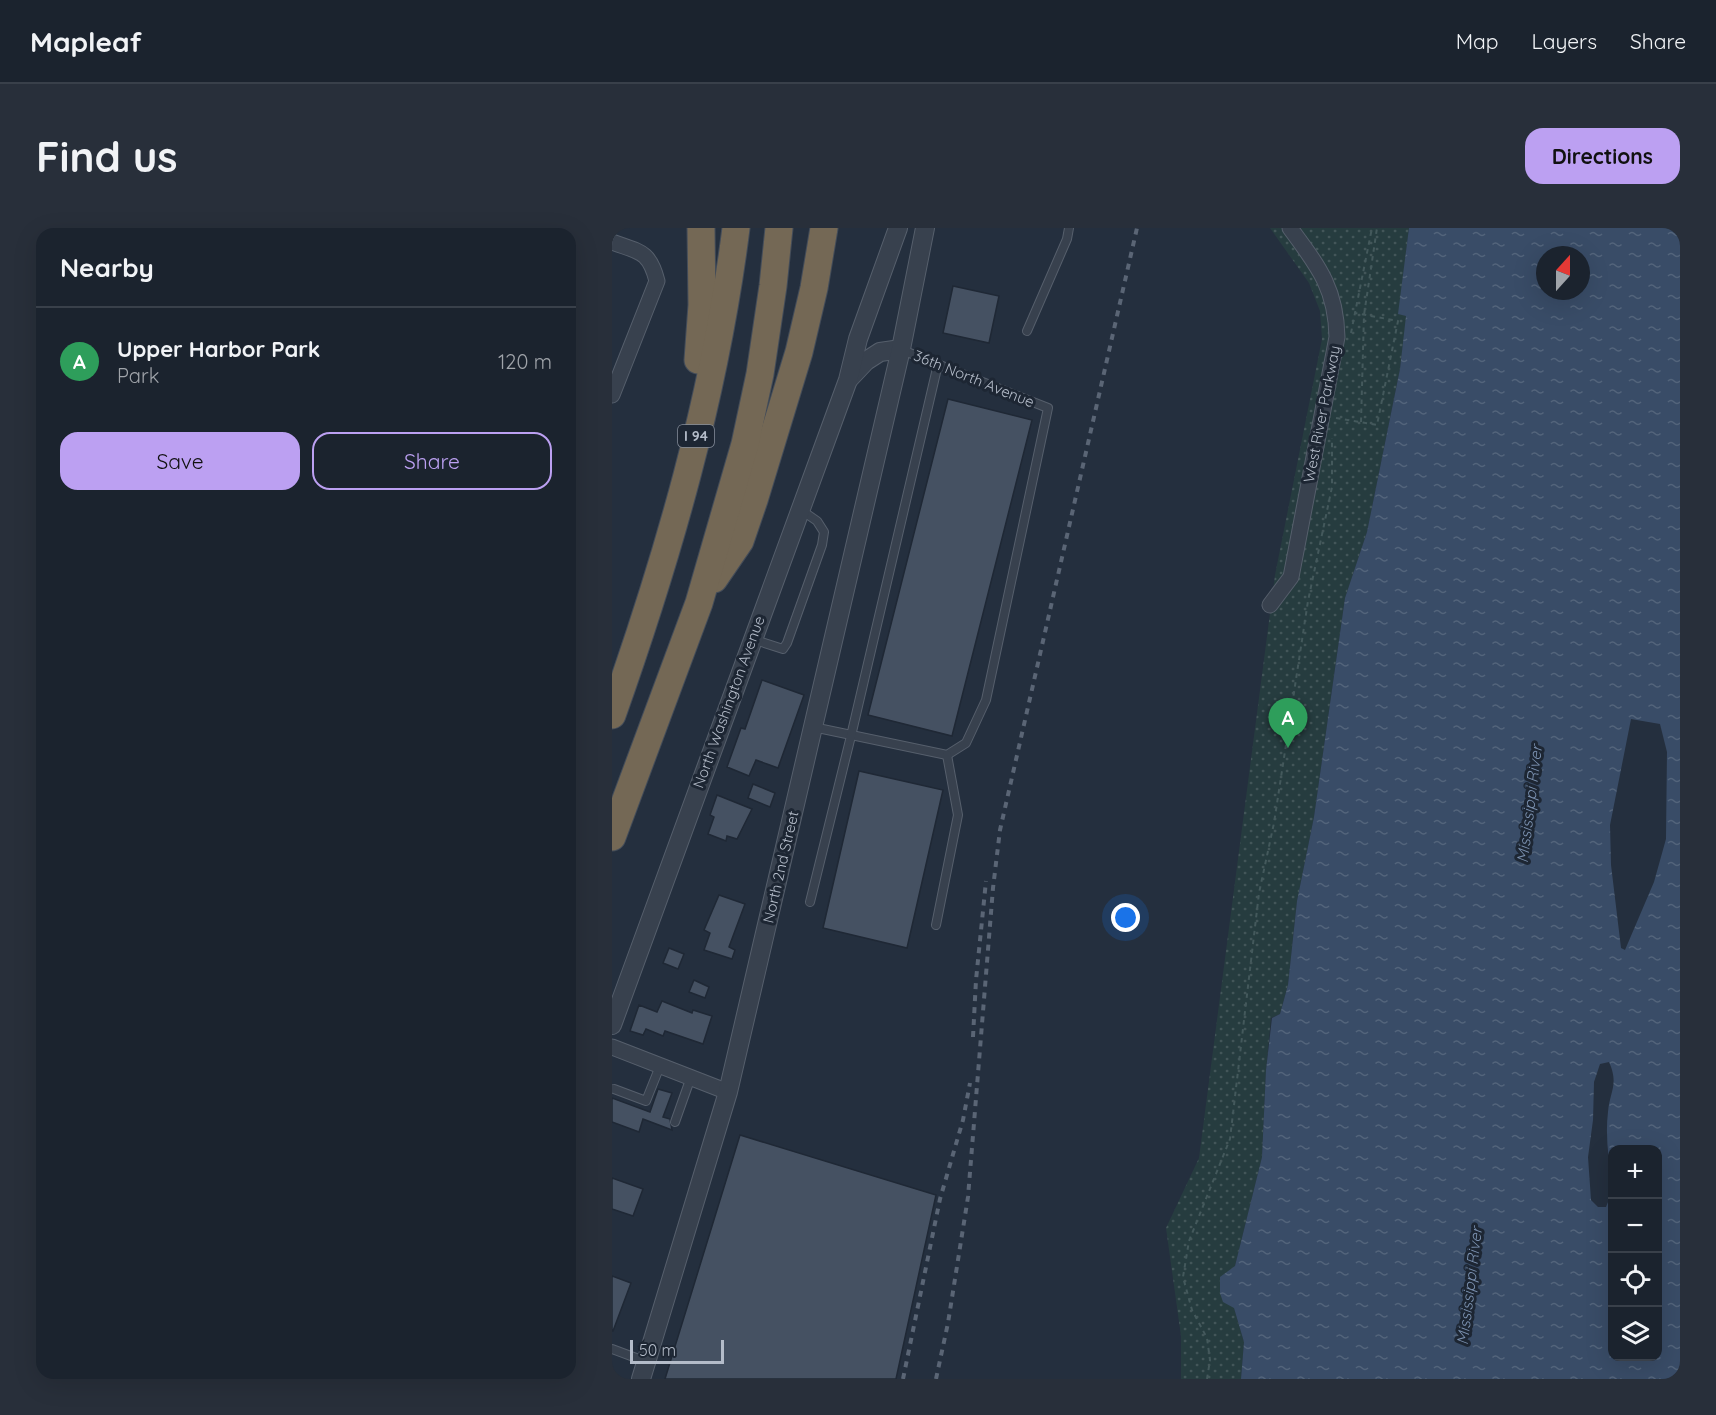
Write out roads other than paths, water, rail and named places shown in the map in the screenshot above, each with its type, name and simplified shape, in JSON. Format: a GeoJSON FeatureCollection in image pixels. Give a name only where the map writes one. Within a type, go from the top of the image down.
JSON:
{"type":"FeatureCollection","features":[{"type":"Feature","properties":{"kind":"highway"},"geometry":{"type":"LineString","coordinates":[[639,640],[697,368],[702,305],[701,228]]}},
{"type":"Feature","properties":{"kind":"highway","name":"I 94"},"geometry":{"type":"LineString","coordinates":[[612,715],[666,554],[715,351],[736,228]]}},
{"type":"Feature","properties":{"kind":"highway"},"geometry":{"type":"LineString","coordinates":[[612,837],[699,603],[734,485],[755,401],[773,286],[779,228]]}},
{"type":"Feature","properties":{"kind":"highway"},"geometry":{"type":"LineString","coordinates":[[699,603],[740,541],[754,500],[799,352],[814,288],[824,228]]}},
{"type":"Feature","properties":{"kind":"street","name":"North Washington Avenue"},"geometry":{"type":"LineString","coordinates":[[612,1025],[848,380],[858,339],[898,228]]}},
{"type":"Feature","properties":{"kind":"street"},"geometry":{"type":"LineString","coordinates":[[901,349],[925,228]]}},
{"type":"Feature","properties":{"kind":"street","name":"West River Parkway"},"geometry":{"type":"LineString","coordinates":[[1270,605],[1291,577],[1337,338],[1337,315],[1331,292],[1319,268],[1290,228]]}},
{"type":"Feature","properties":{"kind":"street"},"geometry":{"type":"LineString","coordinates":[[612,242],[642,253],[652,263],[657,281],[612,395]]}},
{"type":"Feature","properties":{"kind":"street","name":"North Washington Avenue"},"geometry":{"type":"LineString","coordinates":[[848,380],[866,361],[880,351],[901,349]]}},
{"type":"Feature","properties":{"kind":"street","name":"North 2nd Street"},"geometry":{"type":"LineString","coordinates":[[644,1371],[728,1092],[901,349]]}},
{"type":"Feature","properties":{"kind":"street"},"geometry":{"type":"LineString","coordinates":[[612,1047],[728,1092]]}},
{"type":"Feature","properties":{"kind":"lane"},"geometry":{"type":"LineString","coordinates":[[1027,331],[1067,239],[1069,228]]}},
{"type":"Feature","properties":{"kind":"lane","name":"36th North Avenue"},"geometry":{"type":"LineString","coordinates":[[901,349],[1048,408],[986,700],[966,743],[947,755]]}},
{"type":"Feature","properties":{"kind":"lane"},"geometry":{"type":"LineString","coordinates":[[810,902],[938,364]]}},
{"type":"Feature","properties":{"kind":"lane"},"geometry":{"type":"LineString","coordinates":[[752,639],[783,649],[787,643],[822,545],[824,532],[817,521],[800,509]]}},
{"type":"Feature","properties":{"kind":"lane"},"geometry":{"type":"LineString","coordinates":[[813,728],[947,755],[958,815],[936,926]]}},
{"type":"Feature","properties":{"kind":"lane"},"geometry":{"type":"LineString","coordinates":[[614,1089],[646,1101],[660,1066]]}},
{"type":"Feature","properties":{"kind":"lane"},"geometry":{"type":"LineString","coordinates":[[675,1122],[691,1077]]}},
{"type":"Feature","properties":{"kind":"lane"},"geometry":{"type":"LineString","coordinates":[[612,1349],[644,1371]]}},
{"type":"Feature","properties":{"kind":"water","name":"Mississippi River"},"geometry":{"type":"Polygon","coordinates":[[[1409,228],[1680,228],[1680,1379],[1241,1379],[1244,1342],[1234,1308],[1223,1302],[1220,1293],[1220,1277],[1235,1266],[1262,1157],[1266,1070],[1272,1018],[1280,1014],[1288,985],[1297,901],[1314,817],[1345,598],[1367,532],[1400,369],[1406,316],[1398,314],[1409,228]],[[1631,719],[1610,825],[1611,865],[1621,948],[1625,950],[1654,882],[1666,839],[1667,752],[1660,724],[1631,719]]]}},
{"type":"Feature","properties":{"kind":"railway"},"geometry":{"type":"LineString","coordinates":[[936,1379],[948,1323],[968,1197],[993,888],[1000,830],[1137,228]]}},
{"type":"Feature","properties":{"kind":"railway"},"geometry":{"type":"LineString","coordinates":[[973,1037],[986,881]]}},
{"type":"Feature","properties":{"kind":"railway"},"geometry":{"type":"LineString","coordinates":[[903,1379],[940,1199],[963,1120],[970,1083]]}},
{"type":"Feature","properties":{"kind":"place","name":"Upper Harbor Park"},"geometry":{"type":"Point","coordinates":[1288,748]}}]}
